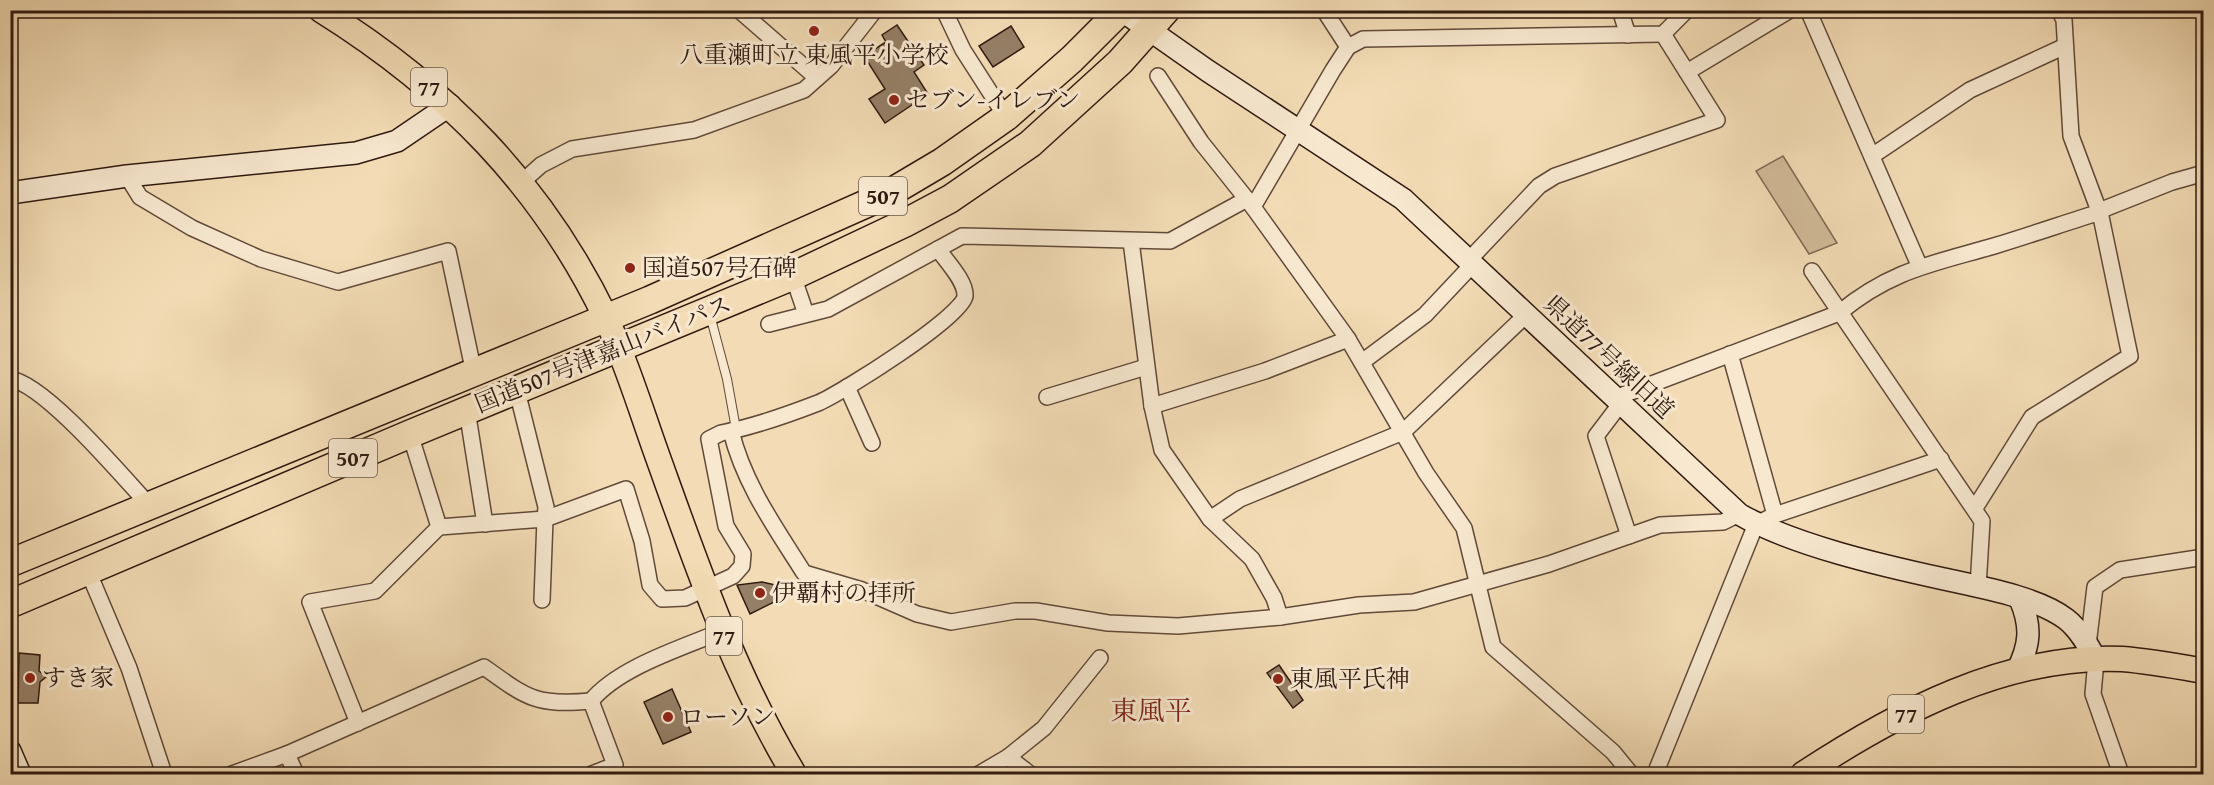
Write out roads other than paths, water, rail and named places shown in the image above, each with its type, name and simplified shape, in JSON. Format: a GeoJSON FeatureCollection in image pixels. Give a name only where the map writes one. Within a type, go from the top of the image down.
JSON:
{"type":"FeatureCollection","features":[{"type":"Feature","properties":{"kind":"highway","name":"国道507号津嘉山バイパス"},"geometry":{"type":"LineString","coordinates":[[10,563],[474,374],[888,194],[942,162],[1006,117],[1072,59],[1121,10]]}},
{"type":"Feature","properties":{"kind":"highway","name":"国道507号津嘉山バイパス"},"geometry":{"type":"LineString","coordinates":[[10,604],[467,410],[793,276],[950,199],[1030,144],[1075,105],[1158,21]]}},
{"type":"Feature","properties":{"kind":"main road","name":"77"},"geometry":{"type":"LineString","coordinates":[[321,10],[410,70],[450,105],[522,182],[581,272],[618,349],[722,631],[766,729],[794,774]]}},
{"type":"Feature","properties":{"kind":"main road","name":"77"},"geometry":{"type":"LineString","coordinates":[[1803,774],[1884,724],[1948,693],[2017,671],[2056,663],[2092,652],[2204,671]]}},
{"type":"Feature","properties":{"kind":"street"},"geometry":{"type":"LineString","coordinates":[[740,10],[818,78]]}},
{"type":"Feature","properties":{"kind":"street"},"geometry":{"type":"LineString","coordinates":[[522,182],[541,165],[572,149],[694,130],[804,90],[831,66],[875,10]]}},
{"type":"Feature","properties":{"kind":"street"},"geometry":{"type":"LineString","coordinates":[[944,10],[963,50],[1006,117]]}},
{"type":"Feature","properties":{"kind":"street","name":"県道77号線旧道"},"geometry":{"type":"LineString","coordinates":[[1121,10],[1158,21],[1298,130],[1403,199],[1618,401],[1757,517],[1900,570],[1978,586],[2050,609],[2065,618],[2092,652]]}},
{"type":"Feature","properties":{"kind":"street"},"geometry":{"type":"LineString","coordinates":[[1324,10],[1348,47]]}},
{"type":"Feature","properties":{"kind":"street"},"geometry":{"type":"LineString","coordinates":[[1620,10],[1628,34]]}},
{"type":"Feature","properties":{"kind":"street"},"geometry":{"type":"LineString","coordinates":[[769,324],[828,309],[962,236],[1170,241],[1250,203],[1298,130],[1348,47],[1363,39],[1663,34],[1687,10]]}},
{"type":"Feature","properties":{"kind":"street"},"geometry":{"type":"LineString","coordinates":[[1687,72],[1790,10]]}},
{"type":"Feature","properties":{"kind":"street"},"geometry":{"type":"LineString","coordinates":[[1808,10],[1919,265]]}},
{"type":"Feature","properties":{"kind":"street"},"geometry":{"type":"LineString","coordinates":[[2059,10],[2064,20],[2063,46],[2071,136],[2099,211],[2204,173]]}},
{"type":"Feature","properties":{"kind":"street"},"geometry":{"type":"LineString","coordinates":[[1362,362],[1425,315],[1539,186],[1555,176],[1717,120],[1663,34]]}},
{"type":"Feature","properties":{"kind":"street"},"geometry":{"type":"LineString","coordinates":[[1872,156],[1970,90],[2063,46]]}},
{"type":"Feature","properties":{"kind":"street"},"geometry":{"type":"LineString","coordinates":[[1158,76],[1201,142],[1250,203],[1348,339],[1464,528],[1493,647],[1613,752],[1631,774]]}},
{"type":"Feature","properties":{"kind":"street"},"geometry":{"type":"LineString","coordinates":[[10,193],[127,176],[356,153],[397,141],[450,105]]}},
{"type":"Feature","properties":{"kind":"street"},"geometry":{"type":"LineString","coordinates":[[127,176],[140,197],[192,228],[261,259],[338,282],[448,252],[474,374]]}},
{"type":"Feature","properties":{"kind":"street"},"geometry":{"type":"LineString","coordinates":[[1629,536],[1596,436],[1618,401],[1730,354],[1839,313],[1864,292],[1919,265],[1994,246],[2100,212],[2130,356],[2032,417],[1975,508]]}},
{"type":"Feature","properties":{"kind":"street"},"geometry":{"type":"LineString","coordinates":[[1131,241],[1146,367],[1162,450],[1210,519],[1252,559],[1274,598],[1280,616]]}},
{"type":"Feature","properties":{"kind":"street"},"geometry":{"type":"LineString","coordinates":[[358,723],[310,602],[375,591],[439,527],[545,519],[626,489],[642,541],[650,585],[662,599],[685,598],[733,576],[742,566],[743,554],[726,526],[709,439],[819,402],[848,387],[918,341],[961,307],[965,296],[962,284],[938,249]]}},
{"type":"Feature","properties":{"kind":"street"},"geometry":{"type":"LineString","coordinates":[[1812,271],[1982,521],[1978,586]]}},
{"type":"Feature","properties":{"kind":"street"},"geometry":{"type":"LineString","coordinates":[[793,276],[806,314]]}},
{"type":"Feature","properties":{"kind":"street"},"geometry":{"type":"LineString","coordinates":[[1210,519],[1240,500],[1403,432],[1526,315]]}},
{"type":"Feature","properties":{"kind":"street"},"geometry":{"type":"LineString","coordinates":[[1152,406],[1265,370],[1348,339]]}},
{"type":"Feature","properties":{"kind":"street"},"geometry":{"type":"LineString","coordinates":[[1655,774],[1757,517],[1730,354]]}},
{"type":"Feature","properties":{"kind":"street"},"geometry":{"type":"LineString","coordinates":[[1047,397],[1146,367]]}},
{"type":"Feature","properties":{"kind":"street"},"geometry":{"type":"LineString","coordinates":[[10,379],[32,390],[50,404],[96,447],[149,505]]}},
{"type":"Feature","properties":{"kind":"street"},"geometry":{"type":"LineString","coordinates":[[848,387],[872,443]]}},
{"type":"Feature","properties":{"kind":"street"},"geometry":{"type":"LineString","coordinates":[[517,391],[546,507],[542,600]]}},
{"type":"Feature","properties":{"kind":"street"},"geometry":{"type":"LineString","coordinates":[[467,410],[485,524]]}},
{"type":"Feature","properties":{"kind":"street"},"geometry":{"type":"LineString","coordinates":[[734,430],[736,450],[756,496],[804,573],[862,590],[917,614],[951,622],[1015,611],[1036,611],[1108,623],[1178,626],[1280,616],[1359,605],[1414,602],[1550,564],[1660,525],[1723,522],[1757,517],[1941,459]]}},
{"type":"Feature","properties":{"kind":"street"},"geometry":{"type":"LineString","coordinates":[[410,434],[439,527]]}},
{"type":"Feature","properties":{"kind":"street"},"geometry":{"type":"LineString","coordinates":[[2121,774],[2093,694],[2095,587],[2120,570],[2204,557]]}},
{"type":"Feature","properties":{"kind":"street"},"geometry":{"type":"LineString","coordinates":[[88,571],[129,668],[164,774]]}},
{"type":"Feature","properties":{"kind":"street"},"geometry":{"type":"LineString","coordinates":[[2017,671],[2027,652],[2030,636],[2028,618],[2020,599]]}},
{"type":"Feature","properties":{"kind":"street"},"geometry":{"type":"LineString","coordinates":[[232,774],[287,754],[484,667],[515,690],[541,702],[591,701],[602,688],[644,665],[722,631]]}},
{"type":"Feature","properties":{"kind":"street"},"geometry":{"type":"LineString","coordinates":[[979,774],[1008,757],[1044,728],[1100,658]]}},
{"type":"Feature","properties":{"kind":"street"},"geometry":{"type":"LineString","coordinates":[[591,701],[615,765],[592,774]]}},
{"type":"Feature","properties":{"kind":"street"},"geometry":{"type":"LineString","coordinates":[[10,751],[20,774]]}},
{"type":"Feature","properties":{"kind":"street"},"geometry":{"type":"LineString","coordinates":[[287,754],[296,774]]}},
{"type":"Feature","properties":{"kind":"street"},"geometry":{"type":"LineString","coordinates":[[1008,757],[1030,774]]}},
{"type":"Feature","properties":{"kind":"lane"},"geometry":{"type":"LineString","coordinates":[[710,310],[727,379],[734,430]]}},
{"type":"Feature","properties":{"kind":"place","name":"八重瀬町立 東風平小学校"},"geometry":{"type":"Point","coordinates":[814,31]}},
{"type":"Feature","properties":{"kind":"place","name":"セブン-イレブン"},"geometry":{"type":"Point","coordinates":[894,100]}},
{"type":"Feature","properties":{"kind":"place","name":"国道507号石碑"},"geometry":{"type":"Point","coordinates":[630,268]}},
{"type":"Feature","properties":{"kind":"place","name":"伊覇村の拝所"},"geometry":{"type":"Point","coordinates":[760,593]}},
{"type":"Feature","properties":{"kind":"place","name":"すき家"},"geometry":{"type":"Point","coordinates":[30,678]}},
{"type":"Feature","properties":{"kind":"place","name":"東風平氏神"},"geometry":{"type":"Point","coordinates":[1278,679]}},
{"type":"Feature","properties":{"kind":"place","name":"ローソン"},"geometry":{"type":"Point","coordinates":[668,717]}},
{"type":"Feature","properties":{"kind":"district","name":"東風平"},"geometry":{"type":"Point","coordinates":[1151,711]}}]}
